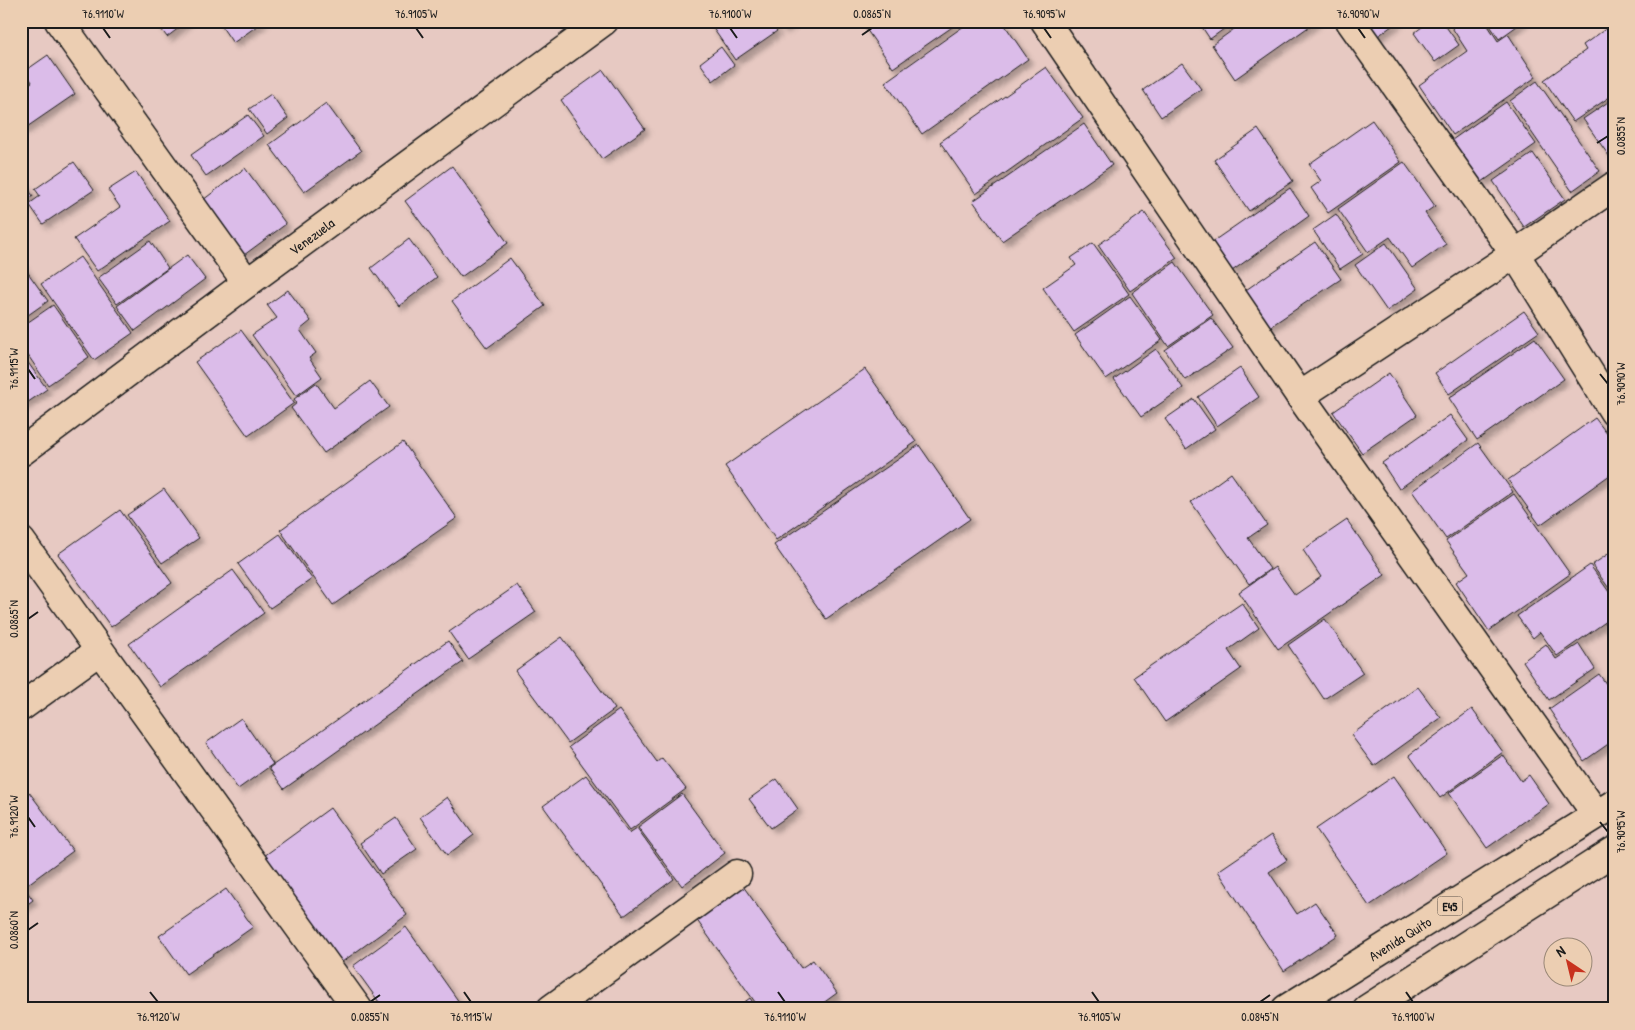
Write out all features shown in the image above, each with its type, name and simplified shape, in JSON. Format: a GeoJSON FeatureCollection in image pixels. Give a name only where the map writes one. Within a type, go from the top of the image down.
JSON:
{"type":"FeatureCollection","features":[{"type":"Feature","properties":{"kind":"main road"},"geometry":{"type":"LineString","coordinates":[[59,21],[247,283]]}},
{"type":"Feature","properties":{"kind":"main road","name":"Venezuela"},"geometry":{"type":"LineString","coordinates":[[21,452],[247,283],[604,21]]}},
{"type":"Feature","properties":{"kind":"main road"},"geometry":{"type":"LineString","coordinates":[[1046,21],[1300,396],[1605,809]]}},
{"type":"Feature","properties":{"kind":"main road"},"geometry":{"type":"LineString","coordinates":[[1350,21],[1515,254],[1614,412]]}},
{"type":"Feature","properties":{"kind":"main road"},"geometry":{"type":"LineString","coordinates":[[1300,396],[1614,186]]}},
{"type":"Feature","properties":{"kind":"main road"},"geometry":{"type":"LineString","coordinates":[[21,542],[358,1009]]}},
{"type":"Feature","properties":{"kind":"main road"},"geometry":{"type":"LineString","coordinates":[[21,707],[99,651]]}},
{"type":"Feature","properties":{"kind":"main road","name":"Avenida Quito"},"geometry":{"type":"LineString","coordinates":[[1286,1009],[1605,809]]}},
{"type":"Feature","properties":{"kind":"main road"},"geometry":{"type":"LineString","coordinates":[[1367,1009],[1614,851]]}},
{"type":"Feature","properties":{"kind":"main road"},"geometry":{"type":"LineString","coordinates":[[551,1009],[737,874]]}},
{"type":"Feature","properties":{"kind":"building"},"geometry":{"type":"Polygon","coordinates":[[[155,21],[188,21],[167,37],[155,21]]]}},
{"type":"Feature","properties":{"kind":"building"},"geometry":{"type":"Polygon","coordinates":[[[218,21],[264,21],[233,43],[218,21]]]}},
{"type":"Feature","properties":{"kind":"building"},"geometry":{"type":"Polygon","coordinates":[[[708,21],[770,21],[777,31],[735,60],[708,21]]]}},
{"type":"Feature","properties":{"kind":"building"},"geometry":{"type":"Polygon","coordinates":[[[778,21],[793,21],[783,29],[778,21]]]}},
{"type":"Feature","properties":{"kind":"building"},"geometry":{"type":"Polygon","coordinates":[[[865,21],[961,21],[893,68],[862,23],[865,21]]]}},
{"type":"Feature","properties":{"kind":"building"},"geometry":{"type":"Polygon","coordinates":[[[971,21],[1002,21],[1028,59],[922,134],[885,82],[971,21]]]}},
{"type":"Feature","properties":{"kind":"building"},"geometry":{"type":"Polygon","coordinates":[[[1198,21],[1235,21],[1210,39],[1198,21]]]}},
{"type":"Feature","properties":{"kind":"building"},"geometry":{"type":"Polygon","coordinates":[[[1245,21],[1317,21],[1235,79],[1212,45],[1245,21]]]}},
{"type":"Feature","properties":{"kind":"building"},"geometry":{"type":"Polygon","coordinates":[[[1363,21],[1399,21],[1375,38],[1363,21]]]}},
{"type":"Feature","properties":{"kind":"building"},"geometry":{"type":"Polygon","coordinates":[[[1430,21],[1442,21],[1459,45],[1435,62],[1414,33],[1430,21]]]}},
{"type":"Feature","properties":{"kind":"building"},"geometry":{"type":"Polygon","coordinates":[[[1451,21],[1485,21],[1498,41],[1508,34],[1536,77],[1453,135],[1419,85],[1467,51],[1449,23],[1451,21]]]}},
{"type":"Feature","properties":{"kind":"building"},"geometry":{"type":"Polygon","coordinates":[[[1487,21],[1524,21],[1499,39],[1487,21]]]}},
{"type":"Feature","properties":{"kind":"building"},"geometry":{"type":"Polygon","coordinates":[[[1614,23],[1614,94],[1573,122],[1544,80],[1586,50],[1583,45],[1614,23]]]}},
{"type":"Feature","properties":{"kind":"building"},"geometry":{"type":"Polygon","coordinates":[[[721,47],[734,65],[713,81],[700,63],[721,47]]]}},
{"type":"Feature","properties":{"kind":"building"},"geometry":{"type":"Polygon","coordinates":[[[48,55],[75,94],[21,131],[21,90],[32,82],[25,71],[48,55]]]}},
{"type":"Feature","properties":{"kind":"building"},"geometry":{"type":"Polygon","coordinates":[[[1182,63],[1201,89],[1161,117],[1143,90],[1182,63]]]}},
{"type":"Feature","properties":{"kind":"building"},"geometry":{"type":"Polygon","coordinates":[[[1046,67],[1083,118],[976,194],[940,142],[1046,67]]]}},
{"type":"Feature","properties":{"kind":"building"},"geometry":{"type":"Polygon","coordinates":[[[603,70],[645,129],[602,159],[561,100],[603,70]]]}},
{"type":"Feature","properties":{"kind":"building"},"geometry":{"type":"Polygon","coordinates":[[[1537,81],[1600,171],[1572,191],[1510,101],[1537,81]]]}},
{"type":"Feature","properties":{"kind":"building"},"geometry":{"type":"Polygon","coordinates":[[[271,94],[288,118],[267,134],[249,109],[271,94]]]}},
{"type":"Feature","properties":{"kind":"building"},"geometry":{"type":"Polygon","coordinates":[[[1614,98],[1614,163],[1583,119],[1614,98]]]}},
{"type":"Feature","properties":{"kind":"building"},"geometry":{"type":"Polygon","coordinates":[[[1506,102],[1536,144],[1482,182],[1452,140],[1506,102]]]}},
{"type":"Feature","properties":{"kind":"building"},"geometry":{"type":"Polygon","coordinates":[[[326,103],[361,151],[304,192],[269,145],[326,103]]]}},
{"type":"Feature","properties":{"kind":"building"},"geometry":{"type":"Polygon","coordinates":[[[248,115],[264,136],[206,176],[191,155],[248,115]]]}},
{"type":"Feature","properties":{"kind":"building"},"geometry":{"type":"Polygon","coordinates":[[[1372,120],[1401,162],[1328,213],[1311,188],[1321,181],[1309,164],[1372,120]]]}},
{"type":"Feature","properties":{"kind":"building"},"geometry":{"type":"Polygon","coordinates":[[[1084,124],[1112,165],[1002,241],[973,201],[1084,124]]]}},
{"type":"Feature","properties":{"kind":"building"},"geometry":{"type":"Polygon","coordinates":[[[1258,129],[1293,181],[1249,211],[1214,160],[1258,129]]]}},
{"type":"Feature","properties":{"kind":"building"},"geometry":{"type":"Polygon","coordinates":[[[1533,153],[1565,199],[1524,227],[1493,181],[1533,153]]]}},
{"type":"Feature","properties":{"kind":"building"},"geometry":{"type":"Polygon","coordinates":[[[74,162],[94,190],[43,224],[29,204],[40,196],[35,189],[74,162]]]}},
{"type":"Feature","properties":{"kind":"building"},"geometry":{"type":"Polygon","coordinates":[[[1404,162],[1435,206],[1425,213],[1446,244],[1412,268],[1390,237],[1368,252],[1338,209],[1404,162]]]}},
{"type":"Feature","properties":{"kind":"building"},"geometry":{"type":"Polygon","coordinates":[[[452,166],[508,243],[461,277],[405,201],[452,166]]]}},
{"type":"Feature","properties":{"kind":"building"},"geometry":{"type":"Polygon","coordinates":[[[245,168],[286,224],[244,255],[203,200],[245,168]]]}},
{"type":"Feature","properties":{"kind":"building"},"geometry":{"type":"Polygon","coordinates":[[[136,172],[170,221],[97,271],[74,239],[120,207],[108,190],[136,172]]]}},
{"type":"Feature","properties":{"kind":"building"},"geometry":{"type":"Polygon","coordinates":[[[21,179],[33,196],[21,204],[21,179]]]}},
{"type":"Feature","properties":{"kind":"building"},"geometry":{"type":"Polygon","coordinates":[[[1290,188],[1309,216],[1232,271],[1212,242],[1290,188]]]}},
{"type":"Feature","properties":{"kind":"building"},"geometry":{"type":"Polygon","coordinates":[[[1144,212],[1177,258],[1130,291],[1098,245],[1144,212]]]}},
{"type":"Feature","properties":{"kind":"building"},"geometry":{"type":"Polygon","coordinates":[[[1336,214],[1363,254],[1340,269],[1313,230],[1336,214]]]}},
{"type":"Feature","properties":{"kind":"building"},"geometry":{"type":"Polygon","coordinates":[[[409,239],[437,277],[399,306],[371,268],[409,239]]]}},
{"type":"Feature","properties":{"kind":"building"},"geometry":{"type":"Polygon","coordinates":[[[150,241],[168,268],[117,304],[98,278],[150,241]]]}},
{"type":"Feature","properties":{"kind":"building"},"geometry":{"type":"Polygon","coordinates":[[[1315,242],[1341,279],[1268,328],[1243,292],[1315,242]]]}},
{"type":"Feature","properties":{"kind":"building"},"geometry":{"type":"Polygon","coordinates":[[[1093,243],[1129,294],[1074,332],[1043,288],[1076,265],[1071,258],[1093,243]]]}},
{"type":"Feature","properties":{"kind":"building"},"geometry":{"type":"Polygon","coordinates":[[[1386,243],[1418,289],[1387,311],[1355,265],[1386,243]]]}},
{"type":"Feature","properties":{"kind":"building"},"geometry":{"type":"Polygon","coordinates":[[[187,255],[205,279],[135,331],[117,306],[187,255]]]}},
{"type":"Feature","properties":{"kind":"building"},"geometry":{"type":"Polygon","coordinates":[[[80,257],[133,333],[94,360],[41,284],[80,257]]]}},
{"type":"Feature","properties":{"kind":"building"},"geometry":{"type":"Polygon","coordinates":[[[510,258],[545,306],[487,348],[452,301],[510,258]]]}},
{"type":"Feature","properties":{"kind":"building"},"geometry":{"type":"Polygon","coordinates":[[[1175,262],[1213,315],[1168,346],[1132,293],[1175,262]]]}},
{"type":"Feature","properties":{"kind":"building"},"geometry":{"type":"Polygon","coordinates":[[[21,263],[48,301],[21,320],[21,263]]]}},
{"type":"Feature","properties":{"kind":"building"},"geometry":{"type":"Polygon","coordinates":[[[288,290],[311,321],[300,330],[316,353],[309,358],[322,377],[296,396],[252,335],[277,318],[267,305],[288,290]]]}},
{"type":"Feature","properties":{"kind":"building"},"geometry":{"type":"Polygon","coordinates":[[[1130,296],[1162,340],[1106,379],[1075,335],[1130,296]]]}},
{"type":"Feature","properties":{"kind":"building"},"geometry":{"type":"Polygon","coordinates":[[[53,305],[89,357],[48,385],[21,345],[21,327],[53,305]]]}},
{"type":"Feature","properties":{"kind":"building"},"geometry":{"type":"Polygon","coordinates":[[[1524,311],[1539,332],[1449,394],[1435,373],[1524,311]]]}},
{"type":"Feature","properties":{"kind":"building"},"geometry":{"type":"Polygon","coordinates":[[[1211,318],[1233,348],[1185,380],[1165,350],[1211,318]]]}},
{"type":"Feature","properties":{"kind":"building"},"geometry":{"type":"Polygon","coordinates":[[[241,330],[294,403],[248,436],[195,362],[241,330]]]}},
{"type":"Feature","properties":{"kind":"building"},"geometry":{"type":"Polygon","coordinates":[[[1535,338],[1564,379],[1477,440],[1449,398],[1535,338]]]}},
{"type":"Feature","properties":{"kind":"building"},"geometry":{"type":"Polygon","coordinates":[[[1156,349],[1183,388],[1141,417],[1114,379],[1156,349]]]}},
{"type":"Feature","properties":{"kind":"building"},"geometry":{"type":"Polygon","coordinates":[[[21,353],[47,389],[21,407],[21,353]]]}},
{"type":"Feature","properties":{"kind":"building"},"geometry":{"type":"Polygon","coordinates":[[[1240,368],[1259,397],[1217,426],[1198,397],[1240,368]]]}},
{"type":"Feature","properties":{"kind":"building"},"geometry":{"type":"Polygon","coordinates":[[[865,369],[916,442],[776,540],[725,466],[865,369]]]}},
{"type":"Feature","properties":{"kind":"building"},"geometry":{"type":"Polygon","coordinates":[[[1389,373],[1417,415],[1362,453],[1333,412],[1389,373]]]}},
{"type":"Feature","properties":{"kind":"building"},"geometry":{"type":"Polygon","coordinates":[[[370,381],[389,407],[324,453],[291,408],[297,403],[294,399],[316,383],[334,408],[370,381]]]}},
{"type":"Feature","properties":{"kind":"building"},"geometry":{"type":"Polygon","coordinates":[[[1194,399],[1215,429],[1186,449],[1165,419],[1194,399]]]}},
{"type":"Feature","properties":{"kind":"building"},"geometry":{"type":"Polygon","coordinates":[[[1450,415],[1468,440],[1399,489],[1382,463],[1450,415]]]}},
{"type":"Feature","properties":{"kind":"building"},"geometry":{"type":"Polygon","coordinates":[[[1595,418],[1614,443],[1614,472],[1540,525],[1508,480],[1595,418]]]}},
{"type":"Feature","properties":{"kind":"building"},"geometry":{"type":"Polygon","coordinates":[[[403,442],[457,518],[333,605],[280,530],[403,442]]]}},
{"type":"Feature","properties":{"kind":"building"},"geometry":{"type":"Polygon","coordinates":[[[1478,443],[1513,492],[1446,539],[1412,491],[1478,443]]]}},
{"type":"Feature","properties":{"kind":"building"},"geometry":{"type":"Polygon","coordinates":[[[919,445],[970,519],[826,619],[774,545],[919,445]]]}},
{"type":"Feature","properties":{"kind":"building"},"geometry":{"type":"Polygon","coordinates":[[[1231,473],[1267,525],[1248,538],[1270,569],[1249,584],[1191,502],[1231,473]]]}},
{"type":"Feature","properties":{"kind":"building"},"geometry":{"type":"Polygon","coordinates":[[[164,489],[199,538],[162,563],[127,515],[164,489]]]}},
{"type":"Feature","properties":{"kind":"building"},"geometry":{"type":"Polygon","coordinates":[[[1514,494],[1570,574],[1489,631],[1456,582],[1469,573],[1446,541],[1514,494]]]}},
{"type":"Feature","properties":{"kind":"building"},"geometry":{"type":"Polygon","coordinates":[[[120,510],[172,583],[111,627],[58,554],[120,510]]]}},
{"type":"Feature","properties":{"kind":"building"},"geometry":{"type":"Polygon","coordinates":[[[1347,520],[1385,575],[1278,649],[1239,592],[1275,567],[1295,595],[1321,577],[1303,550],[1347,520]]]}},
{"type":"Feature","properties":{"kind":"building"},"geometry":{"type":"Polygon","coordinates":[[[280,534],[312,579],[270,608],[238,564],[280,534]]]}},
{"type":"Feature","properties":{"kind":"building"},"geometry":{"type":"Polygon","coordinates":[[[1614,550],[1614,595],[1592,565],[1614,550]]]}},
{"type":"Feature","properties":{"kind":"building"},"geometry":{"type":"Polygon","coordinates":[[[1590,565],[1614,599],[1614,616],[1557,656],[1540,632],[1533,638],[1517,616],[1590,565]]]}},
{"type":"Feature","properties":{"kind":"building"},"geometry":{"type":"Polygon","coordinates":[[[233,570],[264,613],[160,687],[129,644],[233,570]]]}},
{"type":"Feature","properties":{"kind":"building"},"geometry":{"type":"Polygon","coordinates":[[[517,585],[536,612],[468,659],[449,632],[517,585]]]}},
{"type":"Feature","properties":{"kind":"building"},"geometry":{"type":"Polygon","coordinates":[[[1242,603],[1259,628],[1228,650],[1241,669],[1165,722],[1134,677],[1242,603]]]}},
{"type":"Feature","properties":{"kind":"building"},"geometry":{"type":"Polygon","coordinates":[[[1325,619],[1363,673],[1324,699],[1288,645],[1325,619]]]}},
{"type":"Feature","properties":{"kind":"building"},"geometry":{"type":"Polygon","coordinates":[[[562,637],[615,709],[568,743],[515,671],[562,637]]]}},
{"type":"Feature","properties":{"kind":"building"},"geometry":{"type":"Polygon","coordinates":[[[448,641],[463,662],[284,789],[269,768],[448,641]]]}},
{"type":"Feature","properties":{"kind":"building"},"geometry":{"type":"Polygon","coordinates":[[[1546,644],[1556,659],[1579,644],[1595,669],[1549,700],[1523,661],[1546,644]]]}},
{"type":"Feature","properties":{"kind":"building"},"geometry":{"type":"Polygon","coordinates":[[[1599,674],[1614,695],[1614,740],[1584,761],[1549,709],[1599,674]]]}},
{"type":"Feature","properties":{"kind":"building"},"geometry":{"type":"Polygon","coordinates":[[[1418,687],[1441,718],[1374,766],[1351,735],[1418,687]]]}},
{"type":"Feature","properties":{"kind":"building"},"geometry":{"type":"Polygon","coordinates":[[[1472,709],[1503,752],[1440,798],[1409,755],[1472,709]]]}},
{"type":"Feature","properties":{"kind":"building"},"geometry":{"type":"Polygon","coordinates":[[[619,710],[657,762],[662,758],[686,789],[630,830],[569,747],[619,710]]]}},
{"type":"Feature","properties":{"kind":"building"},"geometry":{"type":"Polygon","coordinates":[[[241,718],[273,764],[238,789],[206,743],[241,718]]]}},
{"type":"Feature","properties":{"kind":"building"},"geometry":{"type":"Polygon","coordinates":[[[1503,755],[1521,781],[1529,775],[1549,804],[1487,848],[1449,793],[1503,755]]]}},
{"type":"Feature","properties":{"kind":"building"},"geometry":{"type":"Polygon","coordinates":[[[586,775],[629,833],[637,828],[674,879],[624,916],[543,806],[586,775]]]}},
{"type":"Feature","properties":{"kind":"building"},"geometry":{"type":"Polygon","coordinates":[[[1394,776],[1447,853],[1369,906],[1316,829],[1394,776]]]}},
{"type":"Feature","properties":{"kind":"building"},"geometry":{"type":"Polygon","coordinates":[[[777,779],[798,809],[771,828],[749,799],[777,779]]]}},
{"type":"Feature","properties":{"kind":"building"},"geometry":{"type":"Polygon","coordinates":[[[29,792],[73,851],[24,887],[33,900],[21,909],[21,798],[29,792]]]}},
{"type":"Feature","properties":{"kind":"building"},"geometry":{"type":"Polygon","coordinates":[[[682,794],[725,853],[682,886],[638,827],[682,794]]]}},
{"type":"Feature","properties":{"kind":"building"},"geometry":{"type":"Polygon","coordinates":[[[447,797],[474,835],[447,855],[420,817],[447,797]]]}},
{"type":"Feature","properties":{"kind":"building"},"geometry":{"type":"Polygon","coordinates":[[[330,808],[407,915],[342,962],[264,856],[330,808]]]}},
{"type":"Feature","properties":{"kind":"building"},"geometry":{"type":"Polygon","coordinates":[[[396,818],[417,849],[381,874],[360,843],[396,818]]]}},
{"type":"Feature","properties":{"kind":"building"},"geometry":{"type":"Polygon","coordinates":[[[1271,835],[1287,860],[1269,872],[1297,914],[1315,902],[1338,935],[1284,971],[1218,871],[1271,835]]]}},
{"type":"Feature","properties":{"kind":"building"},"geometry":{"type":"Polygon","coordinates":[[[743,886],[801,968],[813,960],[837,993],[815,1009],[797,1009],[793,1003],[785,1009],[760,1009],[696,919],[743,886]]]}},
{"type":"Feature","properties":{"kind":"building"},"geometry":{"type":"Polygon","coordinates":[[[226,889],[253,927],[186,974],[159,936],[226,889]]]}},
{"type":"Feature","properties":{"kind":"building"},"geometry":{"type":"Polygon","coordinates":[[[406,927],[464,1009],[384,1009],[353,966],[406,927]]]}},
{"type":"Feature","properties":{"kind":"building"},"geometry":{"type":"Polygon","coordinates":[[[750,998],[757,1009],[735,1009],[750,998]]]}}]}
